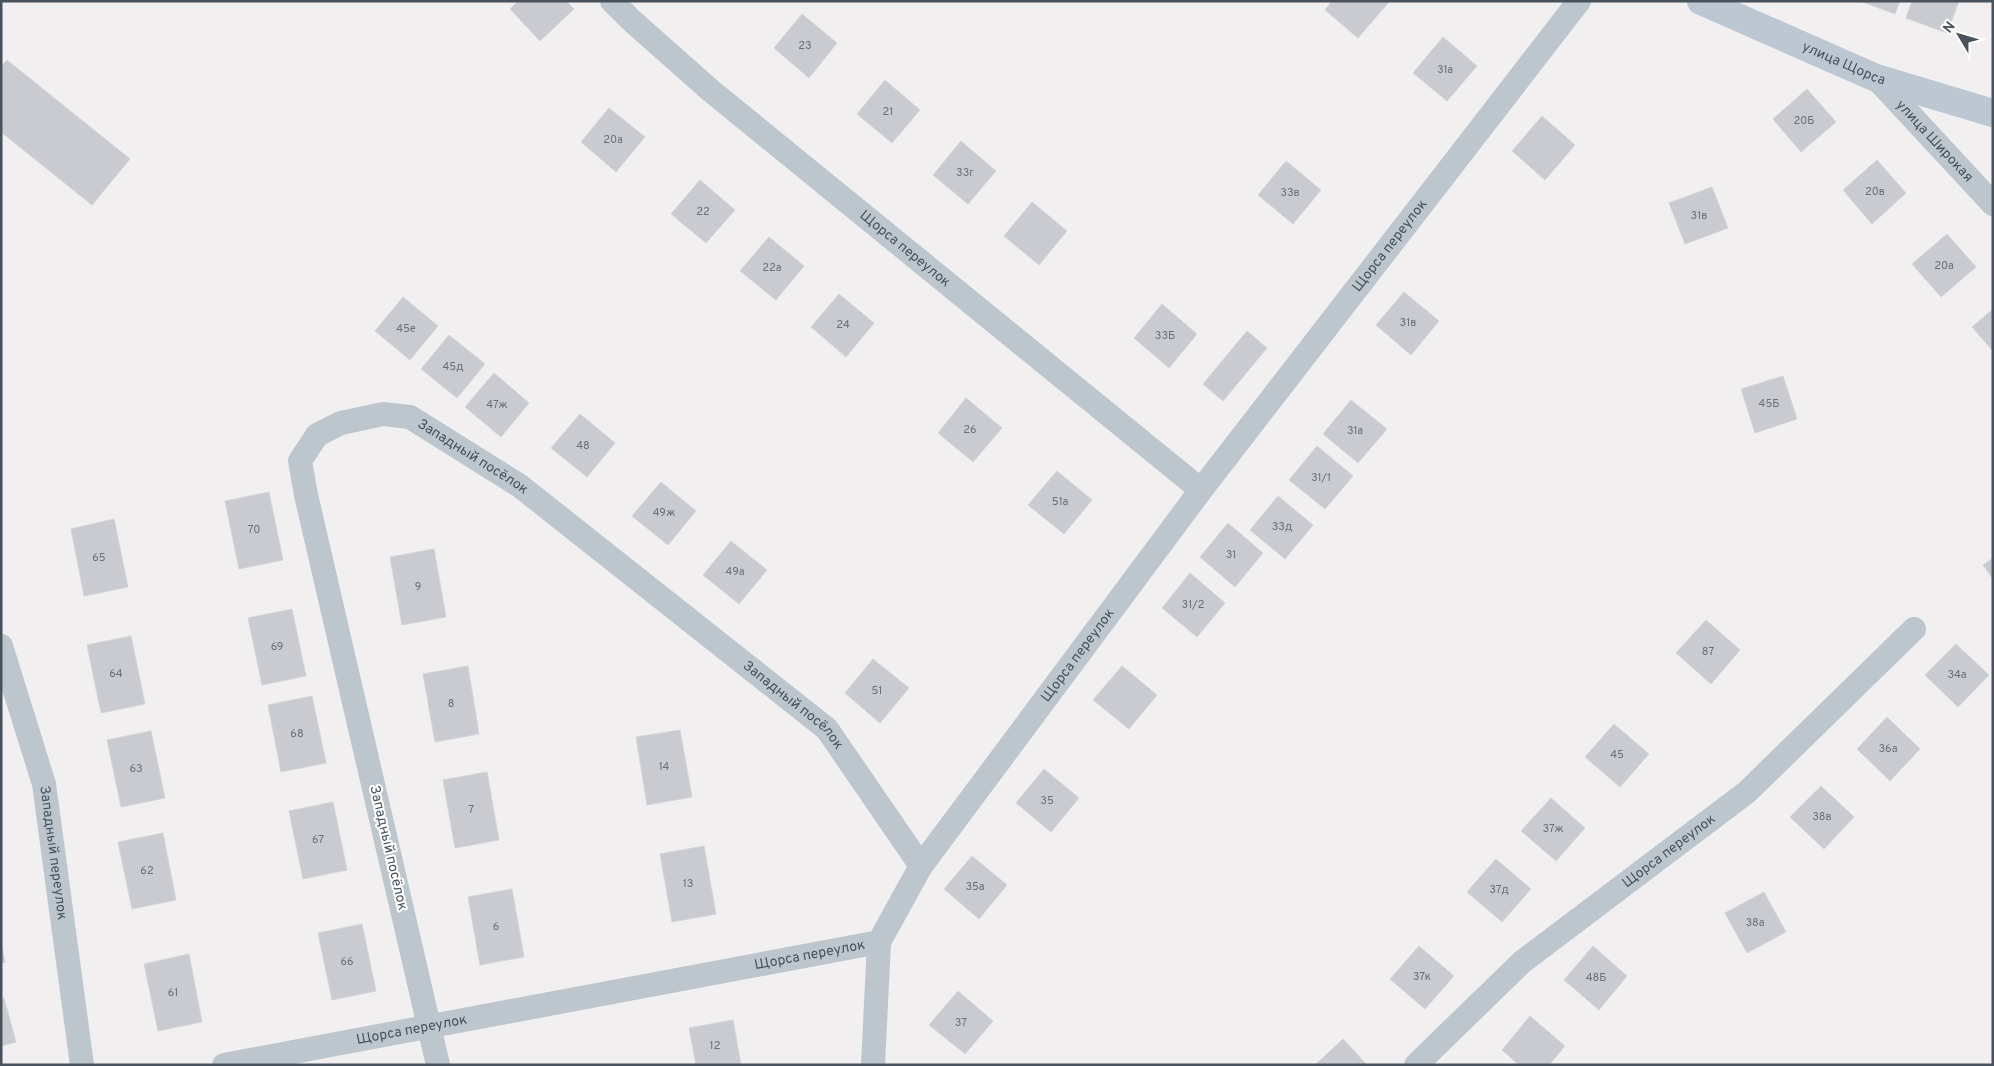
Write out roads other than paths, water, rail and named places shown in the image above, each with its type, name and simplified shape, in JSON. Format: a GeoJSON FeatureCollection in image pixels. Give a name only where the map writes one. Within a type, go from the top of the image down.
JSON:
{"type":"FeatureCollection","features":[{"type":"Feature","properties":{"kind":"street","name":"Щорса переулок"},"geometry":{"type":"LineString","coordinates":[[612,1],[630,20],[710,90],[1202,490]]}},
{"type":"Feature","properties":{"kind":"street","name":"Щорса переулок"},"geometry":{"type":"LineString","coordinates":[[224,1065],[879,942],[921,866],[1202,490],[1578,1]]}},
{"type":"Feature","properties":{"kind":"street","name":"улица Щорса"},"geometry":{"type":"LineString","coordinates":[[1701,1],[1876,78],[1993,113]]}},
{"type":"Feature","properties":{"kind":"street","name":"улица Широкая"},"geometry":{"type":"LineString","coordinates":[[1876,78],[1993,204]]}},
{"type":"Feature","properties":{"kind":"street","name":"Западный посёлок"},"geometry":{"type":"LineString","coordinates":[[438,1065],[310,514],[300,462],[317,435],[341,422],[383,414],[410,417],[520,486],[828,729],[921,866]]}},
{"type":"Feature","properties":{"kind":"street","name":"Щорса переулок"},"geometry":{"type":"LineString","coordinates":[[1416,1065],[1522,962],[1747,792],[1914,629]]}},
{"type":"Feature","properties":{"kind":"street","name":"Западный переулок"},"geometry":{"type":"LineString","coordinates":[[1,646],[44,784],[82,1065]]}},
{"type":"Feature","properties":{"kind":"street"},"geometry":{"type":"LineString","coordinates":[[873,1065],[879,942]]}}]}
